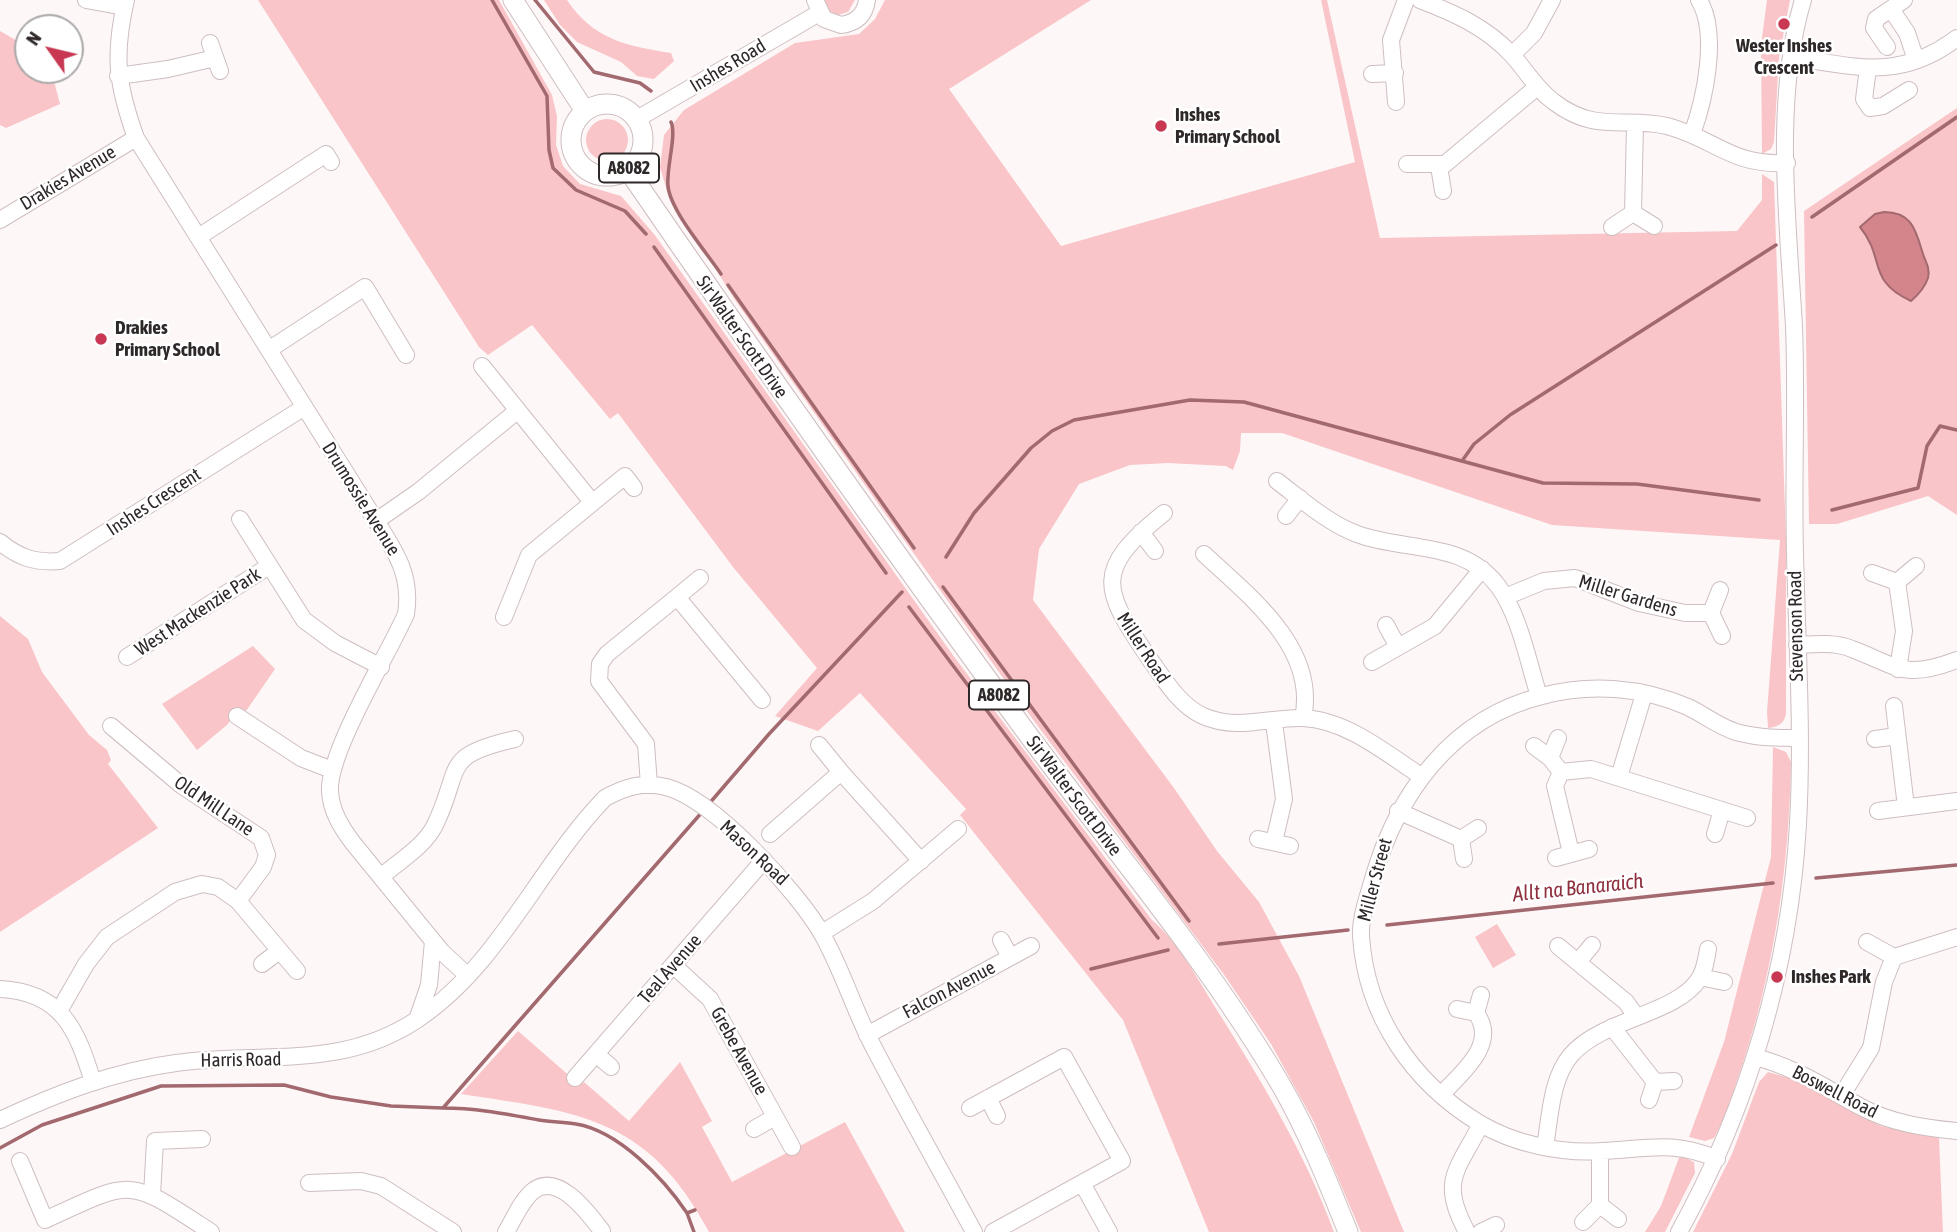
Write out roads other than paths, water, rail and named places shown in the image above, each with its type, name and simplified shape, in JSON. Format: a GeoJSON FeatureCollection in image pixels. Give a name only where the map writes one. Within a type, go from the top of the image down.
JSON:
{"type":"FeatureCollection","features":[{"type":"Feature","properties":{"kind":"main road"},"geometry":{"type":"LineString","coordinates":[[513,0],[585,111],[607,104],[629,111],[637,119]]}},
{"type":"Feature","properties":{"kind":"main road","name":"A8082"},"geometry":{"type":"LineString","coordinates":[[585,111],[572,129],[571,140],[578,161],[586,169],[606,176],[628,170],[636,162],[644,141],[637,119]]}},
{"type":"Feature","properties":{"kind":"main road","name":"Sir Walter Scott Drive"},"geometry":{"type":"LineString","coordinates":[[628,170],[736,329],[939,613],[1215,984],[1281,1086],[1317,1157],[1348,1232]]}},
{"type":"Feature","properties":{"kind":"street"},"geometry":{"type":"LineString","coordinates":[[86,0],[125,4]]}},
{"type":"Feature","properties":{"kind":"street"},"geometry":{"type":"LineString","coordinates":[[817,6],[832,24],[850,24],[864,13],[867,0]]}},
{"type":"Feature","properties":{"kind":"street"},"geometry":{"type":"LineString","coordinates":[[1396,103],[1392,30],[1406,0]]}},
{"type":"Feature","properties":{"kind":"street"},"geometry":{"type":"LineString","coordinates":[[1420,0],[1444,4],[1481,29],[1512,55],[1552,102],[1577,116],[1602,123],[1663,125],[1692,134],[1752,163],[1787,163]]}},
{"type":"Feature","properties":{"kind":"street"},"geometry":{"type":"LineString","coordinates":[[1512,55],[1534,33],[1552,0]]}},
{"type":"Feature","properties":{"kind":"street"},"geometry":{"type":"LineString","coordinates":[[1692,134],[1703,100],[1709,42],[1708,23],[1699,0]]}},
{"type":"Feature","properties":{"kind":"street","name":"Stevenson Road"},"geometry":{"type":"LineString","coordinates":[[1679,1232],[1717,1159],[1755,1057],[1777,977],[1791,895],[1798,822],[1799,738],[1794,329],[1787,102],[1803,0]]}},
{"type":"Feature","properties":{"kind":"street","name":"Drumossie Avenue"},"geometry":{"type":"LineString","coordinates":[[125,4],[116,52],[121,96],[136,138],[200,236],[303,408],[400,559],[409,595],[406,614],[332,770],[332,806],[340,825],[381,877],[433,941],[467,975]]}},
{"type":"Feature","properties":{"kind":"street"},"geometry":{"type":"LineString","coordinates":[[1886,47],[1874,27],[1876,19],[1898,5],[1916,60]]}},
{"type":"Feature","properties":{"kind":"street","name":"Inshes Road"},"geometry":{"type":"LineString","coordinates":[[637,119],[817,6]]}},
{"type":"Feature","properties":{"kind":"street"},"geometry":{"type":"LineString","coordinates":[[1793,57],[1881,69],[1916,60],[1957,38]]}},
{"type":"Feature","properties":{"kind":"street"},"geometry":{"type":"LineString","coordinates":[[118,76],[168,69],[215,57]]}},
{"type":"Feature","properties":{"kind":"street"},"geometry":{"type":"LineString","coordinates":[[1868,68],[1864,99],[1870,108],[1883,106],[1909,90]]}},
{"type":"Feature","properties":{"kind":"street"},"geometry":{"type":"LineString","coordinates":[[1372,74],[1395,74]]}},
{"type":"Feature","properties":{"kind":"street"},"geometry":{"type":"LineString","coordinates":[[1408,164],[1439,166],[1463,152],[1537,87]]}},
{"type":"Feature","properties":{"kind":"street"},"geometry":{"type":"LineString","coordinates":[[1633,214],[1635,125]]}},
{"type":"Feature","properties":{"kind":"street","name":"Drakies Avenue"},"geometry":{"type":"LineString","coordinates":[[0,220],[136,138]]}},
{"type":"Feature","properties":{"kind":"street"},"geometry":{"type":"LineString","coordinates":[[200,236],[326,154],[331,162]]}},
{"type":"Feature","properties":{"kind":"street"},"geometry":{"type":"LineString","coordinates":[[1439,166],[1443,191]]}},
{"type":"Feature","properties":{"kind":"street"},"geometry":{"type":"LineString","coordinates":[[1633,214],[1654,226]]}},
{"type":"Feature","properties":{"kind":"street"},"geometry":{"type":"LineString","coordinates":[[1612,227],[1633,214]]}},
{"type":"Feature","properties":{"kind":"street"},"geometry":{"type":"LineString","coordinates":[[270,349],[361,280],[397,348]]}},
{"type":"Feature","properties":{"kind":"street"},"geometry":{"type":"LineString","coordinates":[[492,371],[517,411],[592,502]]}},
{"type":"Feature","properties":{"kind":"street","name":"Inshes Crescent"},"geometry":{"type":"LineString","coordinates":[[0,542],[23,558],[40,563],[60,561],[303,408]]}},
{"type":"Feature","properties":{"kind":"street"},"geometry":{"type":"LineString","coordinates":[[376,521],[418,492],[517,411]]}},
{"type":"Feature","properties":{"kind":"street"},"geometry":{"type":"LineString","coordinates":[[504,617],[502,598],[529,555],[625,476],[634,488]]}},
{"type":"Feature","properties":{"kind":"street"},"geometry":{"type":"LineString","coordinates":[[1277,481],[1354,533],[1379,541],[1453,553],[1482,569],[1505,597],[1539,696]]}},
{"type":"Feature","properties":{"kind":"street"},"geometry":{"type":"LineString","coordinates":[[1286,516],[1300,498]]}},
{"type":"Feature","properties":{"kind":"street","name":"Miller Road"},"geometry":{"type":"LineString","coordinates":[[1164,513],[1129,542],[1114,571],[1115,605],[1168,687],[1202,715],[1245,724],[1303,718],[1332,724],[1350,732],[1421,776]]}},
{"type":"Feature","properties":{"kind":"street","name":"West Mackenzie Park"},"geometry":{"type":"LineString","coordinates":[[250,525],[269,566],[304,620],[335,643],[381,667]]}},
{"type":"Feature","properties":{"kind":"street"},"geometry":{"type":"LineString","coordinates":[[1141,532],[1155,551]]}},
{"type":"Feature","properties":{"kind":"street"},"geometry":{"type":"LineString","coordinates":[[1204,554],[1266,612],[1300,665],[1307,702],[1303,718]]}},
{"type":"Feature","properties":{"kind":"street","name":"West Mackenzie Park"},"geometry":{"type":"LineString","coordinates":[[133,647],[269,566]]}},
{"type":"Feature","properties":{"kind":"street"},"geometry":{"type":"LineString","coordinates":[[1896,582],[1916,566]]}},
{"type":"Feature","properties":{"kind":"street"},"geometry":{"type":"LineString","coordinates":[[1372,662],[1434,626],[1482,569]]}},
{"type":"Feature","properties":{"kind":"street"},"geometry":{"type":"LineString","coordinates":[[1872,573],[1896,582]]}},
{"type":"Feature","properties":{"kind":"street"},"geometry":{"type":"LineString","coordinates":[[649,785],[646,744],[604,689],[598,674],[607,654],[700,578]]}},
{"type":"Feature","properties":{"kind":"street","name":"Miller Gardens"},"geometry":{"type":"LineString","coordinates":[[1505,597],[1544,581],[1575,578],[1639,603],[1685,614],[1712,612]]}},
{"type":"Feature","properties":{"kind":"street"},"geometry":{"type":"LineString","coordinates":[[1896,582],[1904,631],[1898,669]]}},
{"type":"Feature","properties":{"kind":"street"},"geometry":{"type":"LineString","coordinates":[[1720,590],[1712,612],[1722,636]]}},
{"type":"Feature","properties":{"kind":"street"},"geometry":{"type":"LineString","coordinates":[[677,597],[757,682],[762,700]]}},
{"type":"Feature","properties":{"kind":"street"},"geometry":{"type":"LineString","coordinates":[[1385,625],[1398,647]]}},
{"type":"Feature","properties":{"kind":"street"},"geometry":{"type":"LineString","coordinates":[[1797,645],[1833,644],[1898,669],[1918,670],[1957,660]]}},
{"type":"Feature","properties":{"kind":"street","name":"Miller Street"},"geometry":{"type":"LineString","coordinates":[[1717,1159],[1672,1145],[1600,1152],[1545,1147],[1513,1138],[1481,1124],[1441,1095],[1416,1072],[1394,1042],[1377,1008],[1366,971],[1361,934],[1364,912],[1380,855],[1398,811],[1421,776],[1460,737],[1506,708],[1539,696],[1594,688],[1644,694],[1688,707],[1737,733],[1799,738]]}},
{"type":"Feature","properties":{"kind":"street"},"geometry":{"type":"LineString","coordinates":[[1619,777],[1644,694]]}},
{"type":"Feature","properties":{"kind":"street"},"geometry":{"type":"LineString","coordinates":[[1894,706],[1906,807]]}},
{"type":"Feature","properties":{"kind":"street"},"geometry":{"type":"LineString","coordinates":[[237,716],[262,724],[301,758],[332,770]]}},
{"type":"Feature","properties":{"kind":"street"},"geometry":{"type":"LineString","coordinates":[[1274,722],[1284,799],[1274,842]]}},
{"type":"Feature","properties":{"kind":"street","name":"Old Mill Lane"},"geometry":{"type":"LineString","coordinates":[[111,726],[131,755],[261,838],[267,855],[263,867],[238,901]]}},
{"type":"Feature","properties":{"kind":"street"},"geometry":{"type":"LineString","coordinates":[[381,877],[425,840],[435,824],[452,772],[458,762],[496,735],[515,739]]}},
{"type":"Feature","properties":{"kind":"street"},"geometry":{"type":"LineString","coordinates":[[1875,739],[1897,736]]}},
{"type":"Feature","properties":{"kind":"street"},"geometry":{"type":"LineString","coordinates":[[1550,758],[1558,738]]}},
{"type":"Feature","properties":{"kind":"street"},"geometry":{"type":"LineString","coordinates":[[819,745],[921,861]]}},
{"type":"Feature","properties":{"kind":"street"},"geometry":{"type":"LineString","coordinates":[[1534,746],[1550,758],[1561,772]]}},
{"type":"Feature","properties":{"kind":"street"},"geometry":{"type":"LineString","coordinates":[[1561,772],[1591,769],[1747,818]]}},
{"type":"Feature","properties":{"kind":"street"},"geometry":{"type":"LineString","coordinates":[[770,834],[841,772]]}},
{"type":"Feature","properties":{"kind":"street"},"geometry":{"type":"LineString","coordinates":[[1561,772],[1555,786],[1563,856],[1589,849]]}},
{"type":"Feature","properties":{"kind":"street","name":"Mason Road"},"geometry":{"type":"LineString","coordinates":[[467,975],[592,812],[606,798],[622,789],[649,785],[677,791],[764,860],[799,897],[822,933],[867,1035],[974,1232]]}},
{"type":"Feature","properties":{"kind":"street"},"geometry":{"type":"LineString","coordinates":[[1878,811],[1957,801]]}},
{"type":"Feature","properties":{"kind":"street"},"geometry":{"type":"LineString","coordinates":[[1715,834],[1722,810]]}},
{"type":"Feature","properties":{"kind":"street","name":"Miller Street"},"geometry":{"type":"LineString","coordinates":[[1398,811],[1461,839]]}},
{"type":"Feature","properties":{"kind":"street"},"geometry":{"type":"LineString","coordinates":[[822,933],[873,901],[958,828]]}},
{"type":"Feature","properties":{"kind":"street"},"geometry":{"type":"LineString","coordinates":[[1464,859],[1461,839],[1478,828]]}},
{"type":"Feature","properties":{"kind":"street","name":"Teal Avenue"},"geometry":{"type":"LineString","coordinates":[[575,1079],[764,860]]}},
{"type":"Feature","properties":{"kind":"street"},"geometry":{"type":"LineString","coordinates":[[59,1011],[102,943],[175,892],[202,884],[218,887],[238,901],[297,971]]}},
{"type":"Feature","properties":{"kind":"street"},"geometry":{"type":"LineString","coordinates":[[1867,942],[1894,957],[1957,937]]}},
{"type":"Feature","properties":{"kind":"street"},"geometry":{"type":"LineString","coordinates":[[1001,940],[1010,957]]}},
{"type":"Feature","properties":{"kind":"street"},"geometry":{"type":"LineString","coordinates":[[417,1020],[429,985],[433,941]]}},
{"type":"Feature","properties":{"kind":"street"},"geometry":{"type":"LineString","coordinates":[[1578,962],[1592,945]]}},
{"type":"Feature","properties":{"kind":"street","name":"Falcon Avenue"},"geometry":{"type":"LineString","coordinates":[[867,1035],[1031,946]]}},
{"type":"Feature","properties":{"kind":"street"},"geometry":{"type":"LineString","coordinates":[[1558,946],[1626,1003],[1636,1016]]}},
{"type":"Feature","properties":{"kind":"street"},"geometry":{"type":"LineString","coordinates":[[1545,1147],[1563,1068],[1582,1044],[1676,998],[1700,977],[1708,949]]}},
{"type":"Feature","properties":{"kind":"street"},"geometry":{"type":"LineString","coordinates":[[262,964],[279,951]]}},
{"type":"Feature","properties":{"kind":"street"},"geometry":{"type":"LineString","coordinates":[[1842,1095],[1871,1048],[1884,982],[1894,957]]}},
{"type":"Feature","properties":{"kind":"street","name":"Grebe Avenue"},"geometry":{"type":"LineString","coordinates":[[673,965],[710,999],[792,1147]]}},
{"type":"Feature","properties":{"kind":"street","name":"Harris Road"},"geometry":{"type":"LineString","coordinates":[[0,1120],[93,1082],[174,1063],[332,1055],[382,1038],[417,1020],[467,975]]}},
{"type":"Feature","properties":{"kind":"street"},"geometry":{"type":"LineString","coordinates":[[1700,977],[1724,982]]}},
{"type":"Feature","properties":{"kind":"street"},"geometry":{"type":"LineString","coordinates":[[0,989],[30,993],[59,1011],[73,1028],[93,1082]]}},
{"type":"Feature","properties":{"kind":"street"},"geometry":{"type":"LineString","coordinates":[[1441,1095],[1478,1054],[1484,1041],[1484,1028],[1476,1013],[1481,995]]}},
{"type":"Feature","properties":{"kind":"street"},"geometry":{"type":"LineString","coordinates":[[1457,1009],[1476,1013]]}},
{"type":"Feature","properties":{"kind":"street"},"geometry":{"type":"LineString","coordinates":[[1612,1027],[1655,1082]]}},
{"type":"Feature","properties":{"kind":"street"},"geometry":{"type":"LineString","coordinates":[[596,1054],[611,1067]]}},
{"type":"Feature","properties":{"kind":"street"},"geometry":{"type":"LineString","coordinates":[[970,1108],[1064,1057],[1127,1159],[993,1232]]}},
{"type":"Feature","properties":{"kind":"street","name":"Boswell Road"},"geometry":{"type":"LineString","coordinates":[[1755,1057],[1794,1069],[1885,1117],[1910,1125],[1957,1131]]}},
{"type":"Feature","properties":{"kind":"street"},"geometry":{"type":"LineString","coordinates":[[1655,1082],[1674,1081]]}},
{"type":"Feature","properties":{"kind":"street"},"geometry":{"type":"LineString","coordinates":[[1649,1100],[1655,1082]]}},
{"type":"Feature","properties":{"kind":"street"},"geometry":{"type":"LineString","coordinates":[[988,1098],[997,1116]]}},
{"type":"Feature","properties":{"kind":"street"},"geometry":{"type":"LineString","coordinates":[[754,1129],[775,1117]]}},
{"type":"Feature","properties":{"kind":"street"},"geometry":{"type":"LineString","coordinates":[[1467,1232],[1452,1206],[1451,1190],[1455,1176],[1481,1124]]}},
{"type":"Feature","properties":{"kind":"street"},"geometry":{"type":"LineString","coordinates":[[152,1195],[155,1141],[202,1139]]}},
{"type":"Feature","properties":{"kind":"street"},"geometry":{"type":"LineString","coordinates":[[1583,1222],[1600,1205],[1600,1152]]}},
{"type":"Feature","properties":{"kind":"street"},"geometry":{"type":"LineString","coordinates":[[20,1161],[45,1220],[116,1189],[135,1188],[152,1195],[211,1232]]}},
{"type":"Feature","properties":{"kind":"street"},"geometry":{"type":"LineString","coordinates":[[309,1183],[361,1181],[381,1186],[453,1232]]}},
{"type":"Feature","properties":{"kind":"street"},"geometry":{"type":"LineString","coordinates":[[1082,1183],[1109,1232]]}},
{"type":"Feature","properties":{"kind":"street"},"geometry":{"type":"LineString","coordinates":[[506,1232],[527,1199],[534,1191],[546,1186],[561,1190],[580,1203],[602,1231]]}},
{"type":"Feature","properties":{"kind":"street"},"geometry":{"type":"LineString","coordinates":[[1600,1205],[1618,1219]]}},
{"type":"Feature","properties":{"kind":"waterway"},"geometry":{"type":"LineString","coordinates":[[492,0],[547,96],[549,150],[553,168],[576,190],[625,211],[646,234]]}},
{"type":"Feature","properties":{"kind":"waterway"},"geometry":{"type":"LineString","coordinates":[[535,0],[594,72],[640,83],[651,91]]}},
{"type":"Feature","properties":{"kind":"waterway"},"geometry":{"type":"LineString","coordinates":[[1812,217],[1957,117]]}},
{"type":"Feature","properties":{"kind":"waterway"},"geometry":{"type":"LineString","coordinates":[[671,122],[673,135],[668,179],[670,196],[682,219],[721,274]]}},
{"type":"Feature","properties":{"kind":"waterway"},"geometry":{"type":"LineString","coordinates":[[1462,461],[1474,444],[1510,415],[1776,245]]}},
{"type":"Feature","properties":{"kind":"waterway"},"geometry":{"type":"LineString","coordinates":[[654,247],[886,573]]}},
{"type":"Feature","properties":{"kind":"waterway"},"geometry":{"type":"LineString","coordinates":[[728,285],[914,548]]}},
{"type":"Feature","properties":{"kind":"waterway"},"geometry":{"type":"LineString","coordinates":[[946,557],[974,513],[1031,448],[1052,431],[1074,420],[1190,400],[1244,402],[1543,483],[1637,484],[1759,500]]}},
{"type":"Feature","properties":{"kind":"waterway"},"geometry":{"type":"LineString","coordinates":[[1832,510],[1918,488],[1927,446],[1940,426],[1957,430]]}},
{"type":"Feature","properties":{"kind":"waterway"},"geometry":{"type":"LineString","coordinates":[[943,587],[1189,921]]}},
{"type":"Feature","properties":{"kind":"waterway"},"geometry":{"type":"LineString","coordinates":[[708,805],[769,734],[902,592]]}},
{"type":"Feature","properties":{"kind":"waterway"},"geometry":{"type":"LineString","coordinates":[[909,607],[1158,938]]}},
{"type":"Feature","properties":{"kind":"waterway"},"geometry":{"type":"LineString","coordinates":[[0,1148],[42,1125],[161,1086],[284,1085],[331,1097],[391,1106],[443,1108],[703,811]]}},
{"type":"Feature","properties":{"kind":"waterway","name":"Allt na Banaraich"},"geometry":{"type":"LineString","coordinates":[[1816,878],[1957,865]]}},
{"type":"Feature","properties":{"kind":"waterway","name":"Allt na Banaraich"},"geometry":{"type":"LineString","coordinates":[[1387,925],[1773,883]]}},
{"type":"Feature","properties":{"kind":"waterway","name":"Allt na Banaraich"},"geometry":{"type":"LineString","coordinates":[[1219,944],[1348,930]]}},
{"type":"Feature","properties":{"kind":"waterway","name":"Allt na Banaraich"},"geometry":{"type":"LineString","coordinates":[[1091,969],[1168,950]]}},
{"type":"Feature","properties":{"kind":"waterway","name":"Allt na Banaraich"},"geometry":{"type":"LineString","coordinates":[[443,1108],[491,1112],[592,1128],[639,1158],[687,1213],[695,1210]]}},
{"type":"Feature","properties":{"kind":"waterway"},"geometry":{"type":"LineString","coordinates":[[687,1213],[694,1232]]}},
{"type":"Feature","properties":{"kind":"place","name":"Wester Inshes Crescent"},"geometry":{"type":"Point","coordinates":[1784,24]}},
{"type":"Feature","properties":{"kind":"place","name":"Inshes Primary School"},"geometry":{"type":"Point","coordinates":[1161,126]}},
{"type":"Feature","properties":{"kind":"place","name":"Drakies Primary School"},"geometry":{"type":"Point","coordinates":[101,339]}},
{"type":"Feature","properties":{"kind":"place","name":"Inshes Park"},"geometry":{"type":"Point","coordinates":[1777,977]}}]}
